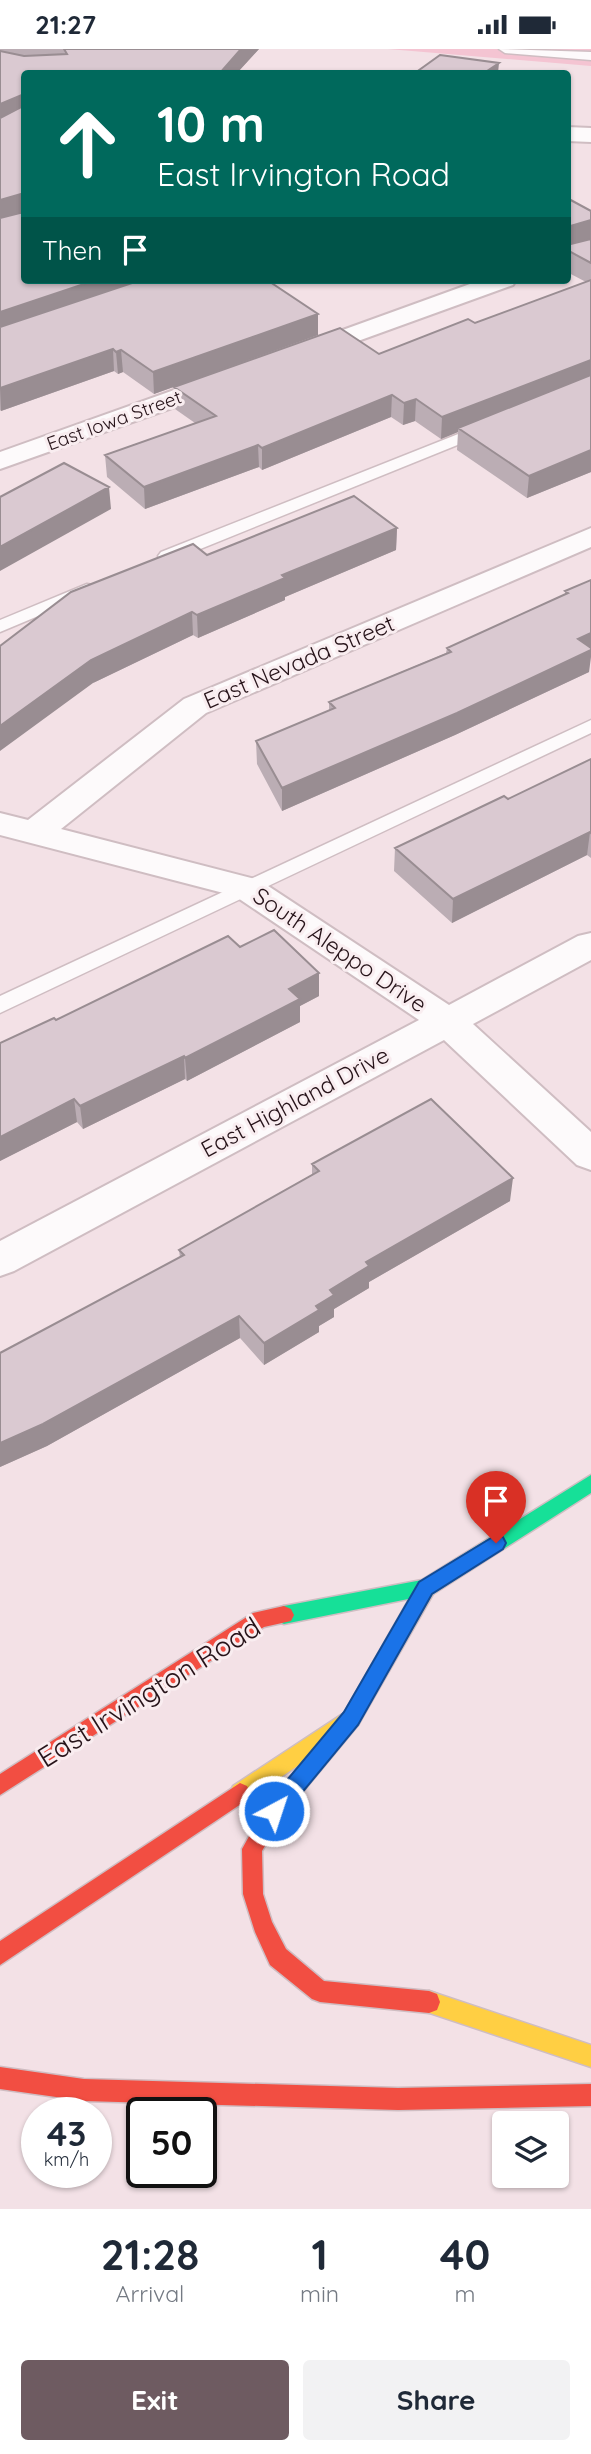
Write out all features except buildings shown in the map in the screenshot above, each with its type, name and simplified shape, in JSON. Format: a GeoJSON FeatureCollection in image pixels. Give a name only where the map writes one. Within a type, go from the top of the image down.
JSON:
{"type":"FeatureCollection","features":[{"type":"Feature","properties":{"kind":"main road","name":"East Irvington Road"},"geometry":{"type":"LineString","coordinates":[[0,1785],[260,1619],[426,1588],[591,1483]]}},
{"type":"Feature","properties":{"kind":"main road","name":"East Irvington Road"},"geometry":{"type":"LineString","coordinates":[[0,1954],[351,1719],[426,1588]]}},
{"type":"Feature","properties":{"kind":"main road"},"geometry":{"type":"LineString","coordinates":[[351,1719],[274,1811],[251,1849],[253,1894],[262,1925],[278,1957],[320,1991],[436,2003],[591,2056]]}},
{"type":"Feature","properties":{"kind":"main road"},"geometry":{"type":"LineString","coordinates":[[0,2078],[83,2090],[398,2099],[591,2095]]}},
{"type":"Feature","properties":{"kind":"street"},"geometry":{"type":"LineString","coordinates":[[571,134],[591,135]]}},
{"type":"Feature","properties":{"kind":"street"},"geometry":{"type":"LineString","coordinates":[[284,359],[493,284]]}},
{"type":"Feature","properties":{"kind":"street","name":"East Iowa Street"},"geometry":{"type":"LineString","coordinates":[[0,461],[246,373]]}},
{"type":"Feature","properties":{"kind":"street","name":"East Nevada Street"},"geometry":{"type":"LineString","coordinates":[[34,833],[195,706],[591,537]]}},
{"type":"Feature","properties":{"kind":"street","name":"South Aleppo Drive"},"geometry":{"type":"LineString","coordinates":[[0,824],[247,888],[447,1021],[591,1155]]}},
{"type":"Feature","properties":{"kind":"street","name":"East Highland Drive"},"geometry":{"type":"LineString","coordinates":[[0,1260],[591,945]]}},
{"type":"Feature","properties":{"kind":"lane"},"geometry":{"type":"LineString","coordinates":[[505,49],[591,56]]}},
{"type":"Feature","properties":{"kind":"lane"},"geometry":{"type":"LineString","coordinates":[[149,563],[500,423]]}},
{"type":"Feature","properties":{"kind":"lane"},"geometry":{"type":"LineString","coordinates":[[0,627],[100,584]]}},
{"type":"Feature","properties":{"kind":"lane"},"geometry":{"type":"LineString","coordinates":[[0,1005],[591,726]]}},
{"type":"Feature","properties":{"kind":"shaded area"},"geometry":{"type":"Polygon","coordinates":[[[388,49],[591,49],[591,66],[388,49]]]}},
{"type":"Feature","properties":{"kind":"traffic: fast"},"geometry":{"type":"LineString","coordinates":[[284,1615],[426,1588],[591,1483]]}},
{"type":"Feature","properties":{"kind":"traffic: slow"},"geometry":{"type":"LineString","coordinates":[[240,1793],[351,1719],[426,1588]]}},
{"type":"Feature","properties":{"kind":"traffic: slow"},"geometry":{"type":"LineString","coordinates":[[429,2002],[591,2056]]}},
{"type":"Feature","properties":{"kind":"traffic: jam"},"geometry":{"type":"LineString","coordinates":[[0,1785],[260,1619],[284,1615]]}},
{"type":"Feature","properties":{"kind":"traffic: jam"},"geometry":{"type":"LineString","coordinates":[[351,1719],[274,1811],[252,1849],[253,1894],[262,1925],[278,1957],[320,1991],[429,2002]]}},
{"type":"Feature","properties":{"kind":"traffic: jam"},"geometry":{"type":"LineString","coordinates":[[0,1954],[240,1793]]}},
{"type":"Feature","properties":{"kind":"traffic: jam"},"geometry":{"type":"LineString","coordinates":[[0,2078],[84,2090],[398,2099],[591,2095]]}},
{"type":"Feature","properties":{"kind":"route"},"geometry":{"type":"LineString","coordinates":[[274,1811],[351,1719],[426,1588],[496,1543]]}}]}
